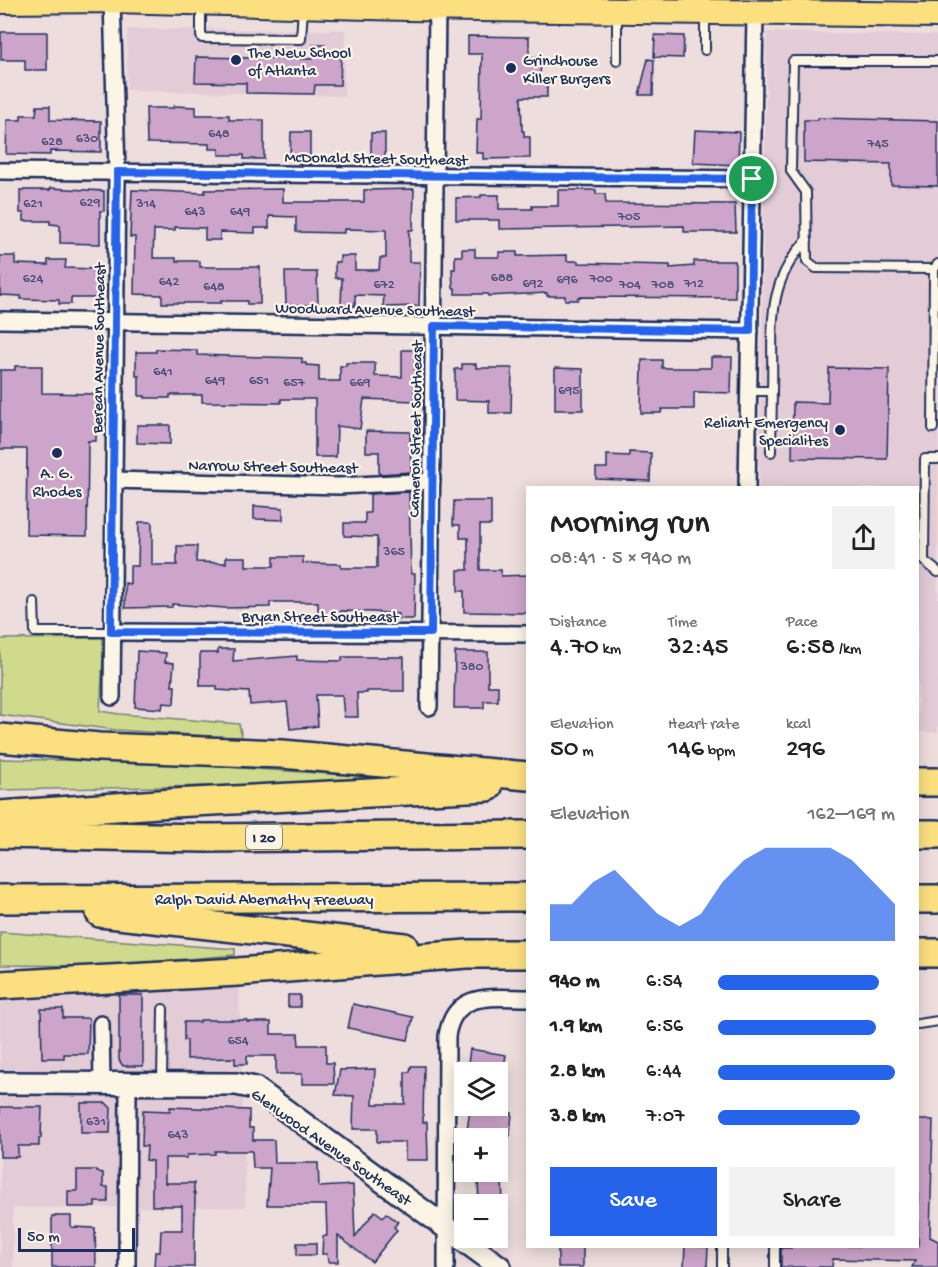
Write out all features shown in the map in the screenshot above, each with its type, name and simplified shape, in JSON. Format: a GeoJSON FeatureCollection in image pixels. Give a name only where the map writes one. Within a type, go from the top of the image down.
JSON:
{"type":"FeatureCollection","features":[{"type":"Feature","properties":{"kind":"highway"},"geometry":{"type":"LineString","coordinates":[[0,738],[99,747],[282,754],[526,776]]}},
{"type":"Feature","properties":{"kind":"highway"},"geometry":{"type":"LineString","coordinates":[[919,782],[938,782]]}},
{"type":"Feature","properties":{"kind":"highway"},"geometry":{"type":"LineString","coordinates":[[0,815],[173,803],[526,785]]}},
{"type":"Feature","properties":{"kind":"highway","name":"I 20"},"geometry":{"type":"LineString","coordinates":[[0,834],[205,838],[526,835]]}},
{"type":"Feature","properties":{"kind":"highway"},"geometry":{"type":"LineString","coordinates":[[919,834],[938,834]]}},
{"type":"Feature","properties":{"kind":"highway","name":"Ralph David Abernathy Freeway"},"geometry":{"type":"LineString","coordinates":[[0,900],[526,897]]}},
{"type":"Feature","properties":{"kind":"highway"},"geometry":{"type":"LineString","coordinates":[[919,899],[938,899]]}},
{"type":"Feature","properties":{"kind":"highway"},"geometry":{"type":"LineString","coordinates":[[0,900],[467,954]]}},
{"type":"Feature","properties":{"kind":"highway"},"geometry":{"type":"LineString","coordinates":[[919,953],[938,953]]}},
{"type":"Feature","properties":{"kind":"highway"},"geometry":{"type":"LineString","coordinates":[[2,984],[238,972],[467,954],[526,954]]}},
{"type":"Feature","properties":{"kind":"main road"},"geometry":{"type":"LineString","coordinates":[[0,1],[274,2],[303,6],[333,3],[437,8],[555,5],[617,11],[705,12],[859,10],[898,7],[938,15]]}},
{"type":"Feature","properties":{"kind":"street","name":"Berean Avenue Southeast"},"geometry":{"type":"LineString","coordinates":[[112,0],[117,172],[112,697]]}},
{"type":"Feature","properties":{"kind":"street","name":"Cameron Street Southeast"},"geometry":{"type":"LineString","coordinates":[[429,707],[437,8]]}},
{"type":"Feature","properties":{"kind":"street"},"geometry":{"type":"LineString","coordinates":[[747,486],[752,179],[763,11]]}},
{"type":"Feature","properties":{"kind":"street","name":"McDonald Street Southeast"},"geometry":{"type":"LineString","coordinates":[[0,171],[752,179]]}},
{"type":"Feature","properties":{"kind":"street","name":"Woodward Avenue Southeast"},"geometry":{"type":"LineString","coordinates":[[0,320],[750,331]]}},
{"type":"Feature","properties":{"kind":"street","name":"Narrow Street Southeast"},"geometry":{"type":"LineString","coordinates":[[113,480],[339,486],[432,482]]}},
{"type":"Feature","properties":{"kind":"street","name":"Bryan Street Southeast"},"geometry":{"type":"LineString","coordinates":[[111,632],[526,634]]}},
{"type":"Feature","properties":{"kind":"street"},"geometry":{"type":"LineString","coordinates":[[446,1267],[448,1026],[456,1011],[472,1000],[481,998],[526,999]]}},
{"type":"Feature","properties":{"kind":"street"},"geometry":{"type":"LineString","coordinates":[[101,1024],[102,1083]]}},
{"type":"Feature","properties":{"kind":"street","name":"Glenwood Avenue Southeast"},"geometry":{"type":"LineString","coordinates":[[0,1083],[236,1084],[255,1088],[500,1267]]}},
{"type":"Feature","properties":{"kind":"street"},"geometry":{"type":"LineString","coordinates":[[126,1267],[128,1083]]}},
{"type":"Feature","properties":{"kind":"lane"},"geometry":{"type":"LineString","coordinates":[[201,3],[202,38],[301,39],[303,6]]}},
{"type":"Feature","properties":{"kind":"lane"},"geometry":{"type":"LineString","coordinates":[[617,11],[617,61]]}},
{"type":"Feature","properties":{"kind":"lane"},"geometry":{"type":"LineString","coordinates":[[705,12],[705,50]]}},
{"type":"Feature","properties":{"kind":"lane"},"geometry":{"type":"LineString","coordinates":[[933,428],[936,266],[816,268],[807,261],[806,192],[791,171],[793,61],[938,61]]}},
{"type":"Feature","properties":{"kind":"lane"},"geometry":{"type":"LineString","coordinates":[[771,452],[774,301],[782,275],[794,254],[807,240]]}},
{"type":"Feature","properties":{"kind":"lane"},"geometry":{"type":"LineString","coordinates":[[749,391],[772,391]]}},
{"type":"Feature","properties":{"kind":"lane"},"geometry":{"type":"LineString","coordinates":[[938,459],[924,459],[921,561],[938,572]]}},
{"type":"Feature","properties":{"kind":"lane"},"geometry":{"type":"LineString","coordinates":[[34,602],[35,632],[111,632]]}},
{"type":"Feature","properties":{"kind":"lane"},"geometry":{"type":"LineString","coordinates":[[162,1084],[163,1009]]}},
{"type":"Feature","properties":{"kind":"lane"},"geometry":{"type":"LineString","coordinates":[[919,1024],[938,1021]]}},
{"type":"Feature","properties":{"kind":"lane"},"geometry":{"type":"LineString","coordinates":[[722,1248],[722,1267]]}},
{"type":"Feature","properties":{"kind":"lane"},"geometry":{"type":"LineString","coordinates":[[775,1248],[775,1267]]}},
{"type":"Feature","properties":{"kind":"shaded area","name":"The New School of Atlanta"},"geometry":{"type":"Polygon","coordinates":[[[127,29],[345,30],[344,96],[127,90],[127,29]]]}},
{"type":"Feature","properties":{"kind":"shaded area"},"geometry":{"type":"Polygon","coordinates":[[[767,32],[938,35],[938,732],[919,732],[919,486],[759,486],[767,32]]]}},
{"type":"Feature","properties":{"kind":"shaded area"},"geometry":{"type":"Polygon","coordinates":[[[239,985],[246,1207],[13,1208],[13,1267],[0,1267],[0,998],[239,985]]]}},
{"type":"Feature","properties":{"kind":"green space"},"geometry":{"type":"Polygon","coordinates":[[[104,638],[100,711],[239,724],[242,738],[116,730],[0,715],[0,639],[104,638]]]}},
{"type":"Feature","properties":{"kind":"green space"},"geometry":{"type":"Polygon","coordinates":[[[0,759],[148,762],[365,776],[365,783],[0,790],[0,759]]]}},
{"type":"Feature","properties":{"kind":"green space"},"geometry":{"type":"Polygon","coordinates":[[[0,932],[235,949],[235,955],[101,966],[0,965],[0,932]]]}},
{"type":"Feature","properties":{"kind":"building"},"geometry":{"type":"Polygon","coordinates":[[[1,32],[47,32],[47,70],[25,70],[25,60],[1,60],[1,32]]]}},
{"type":"Feature","properties":{"kind":"building"},"geometry":{"type":"Polygon","coordinates":[[[655,35],[684,36],[683,58],[654,57],[655,35]]]}},
{"type":"Feature","properties":{"kind":"building"},"geometry":{"type":"Polygon","coordinates":[[[468,36],[529,37],[529,57],[541,57],[540,78],[547,78],[547,97],[521,97],[522,131],[524,131],[524,137],[530,137],[530,158],[483,159],[483,153],[476,153],[477,119],[481,119],[482,54],[468,54],[468,36]]]}},
{"type":"Feature","properties":{"kind":"building"},"geometry":{"type":"Polygon","coordinates":[[[313,45],[325,45],[325,57],[341,57],[340,85],[315,85],[314,94],[246,93],[246,83],[195,82],[196,57],[313,59],[313,45]]]}},
{"type":"Feature","properties":{"kind":"building"},"geometry":{"type":"Polygon","coordinates":[[[648,59],[654,60],[653,95],[639,95],[648,59]]]}},
{"type":"Feature","properties":{"kind":"building"},"geometry":{"type":"Polygon","coordinates":[[[37,106],[50,106],[50,120],[101,121],[101,152],[50,151],[50,155],[6,154],[7,120],[21,120],[21,115],[36,115],[37,106]]]}},
{"type":"Feature","properties":{"kind":"building"},"geometry":{"type":"Polygon","coordinates":[[[174,106],[196,107],[196,115],[229,115],[229,120],[264,120],[264,159],[244,159],[244,155],[219,155],[219,149],[209,149],[209,144],[147,143],[146,108],[174,108],[174,106]]]}},
{"type":"Feature","properties":{"kind":"building"},"geometry":{"type":"Polygon","coordinates":[[[818,118],[938,121],[938,186],[891,185],[891,164],[804,162],[804,120],[818,120],[818,118]]]}},
{"type":"Feature","properties":{"kind":"building"},"geometry":{"type":"Polygon","coordinates":[[[695,130],[739,132],[738,165],[693,163],[695,130]]]}},
{"type":"Feature","properties":{"kind":"building"},"geometry":{"type":"Polygon","coordinates":[[[291,132],[310,132],[310,164],[298,163],[298,155],[290,155],[291,132]]]}},
{"type":"Feature","properties":{"kind":"building"},"geometry":{"type":"Polygon","coordinates":[[[371,133],[385,133],[385,163],[371,162],[371,133]]]}},
{"type":"Feature","properties":{"kind":"building"},"geometry":{"type":"Polygon","coordinates":[[[50,188],[104,191],[104,211],[100,211],[100,244],[60,243],[60,225],[50,224],[50,221],[24,221],[24,213],[20,213],[20,190],[50,190],[50,188]]]}},
{"type":"Feature","properties":{"kind":"building"},"geometry":{"type":"Polygon","coordinates":[[[283,189],[283,202],[364,202],[364,190],[414,189],[413,230],[409,230],[409,262],[420,262],[419,306],[383,307],[384,296],[355,295],[355,306],[341,306],[342,278],[335,278],[335,262],[340,262],[340,256],[355,256],[355,270],[379,270],[380,258],[386,258],[386,230],[344,229],[344,233],[296,232],[296,217],[269,216],[269,228],[255,228],[255,233],[220,232],[220,240],[205,240],[205,228],[175,227],[175,230],[154,230],[153,258],[200,261],[200,267],[260,267],[260,304],[247,304],[247,301],[162,303],[162,295],[134,294],[135,237],[130,237],[132,190],[205,193],[205,190],[283,189]]]}},
{"type":"Feature","properties":{"kind":"building"},"geometry":{"type":"Polygon","coordinates":[[[558,190],[596,190],[596,194],[605,194],[606,203],[735,204],[736,232],[684,232],[684,226],[499,229],[499,220],[456,220],[456,198],[499,195],[499,209],[532,209],[532,206],[558,206],[558,190]]]}},
{"type":"Feature","properties":{"kind":"building"},"geometry":{"type":"Polygon","coordinates":[[[462,249],[475,249],[475,257],[499,257],[499,252],[517,252],[517,256],[567,255],[567,261],[578,261],[578,263],[670,265],[670,268],[694,266],[694,261],[735,261],[735,298],[578,297],[578,300],[565,300],[565,296],[547,296],[547,293],[488,296],[488,294],[455,294],[452,269],[455,269],[455,256],[462,256],[462,249]]]}},
{"type":"Feature","properties":{"kind":"building"},"geometry":{"type":"Polygon","coordinates":[[[0,256],[15,256],[15,264],[48,265],[48,260],[66,260],[65,268],[94,269],[93,273],[102,273],[102,298],[71,298],[71,304],[59,304],[59,300],[21,299],[21,296],[0,295],[0,256]]]}},
{"type":"Feature","properties":{"kind":"building"},"geometry":{"type":"Polygon","coordinates":[[[285,272],[317,272],[318,305],[286,305],[285,272]]]}},
{"type":"Feature","properties":{"kind":"building"},"geometry":{"type":"Polygon","coordinates":[[[156,349],[197,350],[197,355],[302,358],[302,363],[306,365],[319,366],[319,381],[340,381],[340,366],[346,366],[346,363],[375,363],[375,376],[402,377],[402,350],[415,350],[414,401],[364,399],[360,429],[337,426],[336,457],[315,457],[315,399],[281,399],[281,403],[202,402],[202,395],[170,395],[170,398],[139,396],[136,352],[156,352],[156,349]]]}},
{"type":"Feature","properties":{"kind":"building"},"geometry":{"type":"Polygon","coordinates":[[[711,357],[732,357],[731,393],[694,392],[694,409],[662,409],[661,413],[641,413],[642,360],[662,360],[662,368],[711,368],[711,357]]]}},
{"type":"Feature","properties":{"kind":"building"},"geometry":{"type":"Polygon","coordinates":[[[462,364],[476,364],[476,368],[512,368],[511,413],[489,413],[489,401],[455,400],[455,369],[462,369],[462,364]]]}},
{"type":"Feature","properties":{"kind":"building","name":"A. G. Rhodes"},"geometry":{"type":"Polygon","coordinates":[[[15,366],[42,366],[42,393],[97,394],[96,441],[88,441],[87,536],[26,535],[27,449],[0,449],[0,370],[15,370],[15,366]]]}},
{"type":"Feature","properties":{"kind":"building"},"geometry":{"type":"Polygon","coordinates":[[[555,368],[583,369],[583,410],[555,410],[555,368]]]}},
{"type":"Feature","properties":{"kind":"building","name":"Reliant Emergency Specialites"},"geometry":{"type":"Polygon","coordinates":[[[829,368],[889,369],[887,459],[792,458],[793,402],[828,403],[829,368]]]}},
{"type":"Feature","properties":{"kind":"building"},"geometry":{"type":"Polygon","coordinates":[[[137,425],[170,425],[170,444],[137,443],[137,425]]]}},
{"type":"Feature","properties":{"kind":"building"},"geometry":{"type":"Polygon","coordinates":[[[366,431],[410,432],[411,472],[379,474],[379,452],[366,452],[366,431]]]}},
{"type":"Feature","properties":{"kind":"building"},"geometry":{"type":"Polygon","coordinates":[[[629,452],[651,453],[650,481],[596,479],[596,468],[607,468],[607,455],[629,456],[629,452]]]}},
{"type":"Feature","properties":{"kind":"building"},"geometry":{"type":"Polygon","coordinates":[[[409,492],[411,574],[415,574],[414,619],[398,619],[398,614],[373,612],[341,611],[340,615],[318,615],[318,602],[270,602],[270,607],[225,608],[172,604],[172,607],[125,608],[125,583],[130,584],[130,566],[138,566],[139,522],[152,522],[152,565],[177,565],[177,546],[197,546],[196,562],[226,563],[226,557],[246,557],[246,566],[274,566],[274,557],[303,557],[303,563],[341,564],[341,568],[377,568],[377,537],[344,536],[344,523],[365,523],[365,513],[370,513],[370,494],[409,492]]]}},
{"type":"Feature","properties":{"kind":"building"},"geometry":{"type":"Polygon","coordinates":[[[454,501],[491,501],[491,525],[480,525],[480,570],[501,570],[501,576],[526,575],[526,613],[464,612],[464,591],[458,591],[458,570],[468,570],[468,538],[460,538],[460,525],[453,525],[454,501]]]}},
{"type":"Feature","properties":{"kind":"building"},"geometry":{"type":"Polygon","coordinates":[[[254,506],[283,508],[283,520],[254,519],[254,506]]]}},
{"type":"Feature","properties":{"kind":"building"},"geometry":{"type":"Polygon","coordinates":[[[218,649],[234,649],[233,661],[297,656],[297,660],[342,661],[342,657],[404,657],[404,691],[357,693],[358,717],[344,717],[342,695],[316,695],[318,726],[290,729],[287,702],[250,705],[249,692],[217,690],[217,686],[200,686],[200,653],[218,653],[218,649]]]}},
{"type":"Feature","properties":{"kind":"building"},"geometry":{"type":"Polygon","coordinates":[[[137,651],[166,653],[165,662],[174,663],[172,686],[175,686],[174,704],[163,703],[162,709],[135,707],[137,651]]]}},
{"type":"Feature","properties":{"kind":"building"},"geometry":{"type":"Polygon","coordinates":[[[455,652],[488,652],[488,686],[498,686],[498,701],[484,701],[484,708],[454,708],[455,652]]]}},
{"type":"Feature","properties":{"kind":"building"},"geometry":{"type":"Polygon","coordinates":[[[119,995],[143,995],[143,1066],[123,1066],[119,1060],[119,995]]]}},
{"type":"Feature","properties":{"kind":"building"},"geometry":{"type":"Polygon","coordinates":[[[288,995],[300,995],[300,1007],[288,1007],[288,995]]]}},
{"type":"Feature","properties":{"kind":"building"},"geometry":{"type":"Polygon","coordinates":[[[353,1004],[413,1017],[408,1040],[348,1028],[353,1004]]]}},
{"type":"Feature","properties":{"kind":"building"},"geometry":{"type":"Polygon","coordinates":[[[41,1009],[63,1009],[63,1018],[89,1018],[88,1054],[64,1054],[64,1058],[42,1058],[41,1009]]]}},
{"type":"Feature","properties":{"kind":"building"},"geometry":{"type":"Polygon","coordinates":[[[200,1020],[271,1022],[271,1034],[298,1034],[299,1045],[326,1045],[326,1063],[333,1063],[334,1084],[302,1084],[302,1074],[276,1074],[276,1056],[247,1056],[247,1064],[235,1064],[235,1058],[187,1059],[184,1022],[200,1022],[200,1020]]]}},
{"type":"Feature","properties":{"kind":"building"},"geometry":{"type":"Polygon","coordinates":[[[470,1049],[506,1055],[505,1062],[468,1062],[470,1049]]]}},
{"type":"Feature","properties":{"kind":"building"},"geometry":{"type":"Polygon","coordinates":[[[411,1066],[424,1066],[423,1122],[427,1122],[428,1160],[405,1160],[405,1142],[377,1142],[377,1129],[353,1129],[354,1096],[335,1095],[340,1070],[375,1069],[373,1104],[405,1104],[405,1072],[410,1072],[411,1066]]]}},
{"type":"Feature","properties":{"kind":"building"},"geometry":{"type":"Polygon","coordinates":[[[81,1103],[106,1103],[111,1108],[110,1133],[81,1133],[81,1103]]]}},
{"type":"Feature","properties":{"kind":"building"},"geometry":{"type":"Polygon","coordinates":[[[0,1107],[42,1107],[39,1146],[18,1146],[18,1157],[0,1157],[0,1107]]]}},
{"type":"Feature","properties":{"kind":"building"},"geometry":{"type":"Polygon","coordinates":[[[170,1107],[249,1110],[249,1128],[253,1128],[253,1140],[274,1140],[275,1163],[318,1163],[319,1187],[353,1185],[355,1237],[375,1211],[383,1217],[386,1213],[398,1222],[394,1227],[397,1230],[372,1262],[338,1236],[338,1262],[328,1262],[327,1254],[322,1254],[323,1236],[327,1236],[326,1205],[267,1205],[270,1168],[253,1168],[252,1151],[215,1151],[215,1154],[187,1155],[187,1158],[165,1158],[165,1183],[194,1183],[194,1267],[154,1267],[155,1252],[160,1252],[161,1230],[182,1230],[182,1206],[152,1206],[152,1161],[146,1160],[147,1146],[142,1146],[143,1110],[170,1111],[170,1107]]]}},
{"type":"Feature","properties":{"kind":"building"},"geometry":{"type":"Polygon","coordinates":[[[508,1113],[512,1113],[510,1136],[508,1136],[508,1128],[467,1128],[469,1116],[508,1116],[508,1113]]]}},
{"type":"Feature","properties":{"kind":"building"},"geometry":{"type":"Polygon","coordinates":[[[919,1120],[933,1120],[930,1237],[938,1241],[938,1267],[912,1267],[915,1261],[833,1259],[832,1267],[781,1267],[781,1248],[919,1248],[919,1120]]]}},
{"type":"Feature","properties":{"kind":"building"},"geometry":{"type":"Polygon","coordinates":[[[77,1170],[97,1170],[103,1173],[103,1187],[108,1187],[108,1202],[95,1202],[95,1207],[68,1207],[68,1191],[77,1191],[77,1170]]]}},
{"type":"Feature","properties":{"kind":"building"},"geometry":{"type":"Polygon","coordinates":[[[478,1182],[502,1182],[503,1194],[479,1194],[478,1182]]]}},
{"type":"Feature","properties":{"kind":"building"},"geometry":{"type":"Polygon","coordinates":[[[52,1216],[71,1216],[71,1227],[95,1228],[96,1267],[52,1267],[52,1216]]]}},
{"type":"Feature","properties":{"kind":"building"},"geometry":{"type":"Polygon","coordinates":[[[297,1243],[316,1243],[316,1255],[297,1255],[297,1243]]]}},
{"type":"Feature","properties":{"kind":"building"},"geometry":{"type":"Polygon","coordinates":[[[558,1248],[583,1248],[583,1267],[558,1267],[558,1248]]]}},
{"type":"Feature","properties":{"kind":"building"},"geometry":{"type":"Polygon","coordinates":[[[685,1248],[708,1248],[707,1267],[684,1267],[685,1248]]]}},
{"type":"Feature","properties":{"kind":"place","name":"The New School of Atlanta"},"geometry":{"type":"Point","coordinates":[236,60]}},
{"type":"Feature","properties":{"kind":"place","name":"Grindhouse Killer Burgers"},"geometry":{"type":"Point","coordinates":[511,68]}},
{"type":"Feature","properties":{"kind":"place","name":"Reliant Emergency Specialites"},"geometry":{"type":"Point","coordinates":[840,430]}},
{"type":"Feature","properties":{"kind":"place","name":"A. G. Rhodes"},"geometry":{"type":"Point","coordinates":[57,453]}},
{"type":"Feature","properties":{"kind":"route"},"geometry":{"type":"LineString","coordinates":[[117,172],[752,179],[750,331],[434,326],[431,633],[111,632],[117,172]]}}]}
